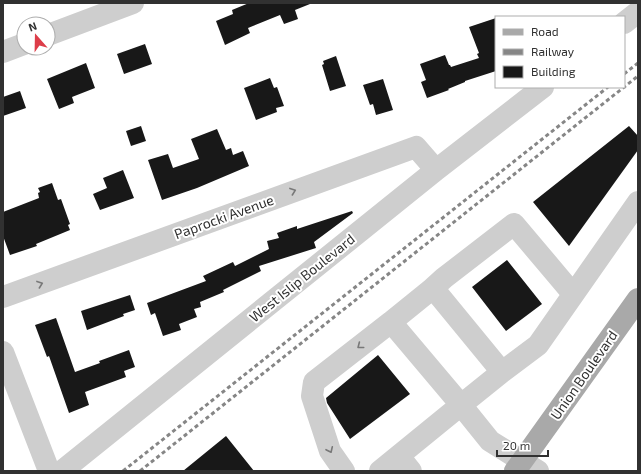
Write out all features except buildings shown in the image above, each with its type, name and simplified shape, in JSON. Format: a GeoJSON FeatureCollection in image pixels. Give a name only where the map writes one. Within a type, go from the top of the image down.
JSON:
{"type":"FeatureCollection","features":[{"type":"Feature","properties":{"kind":"main road","name":"Union Boulevard"},"geometry":{"type":"LineString","coordinates":[[525,467],[638,299]]}},
{"type":"Feature","properties":{"kind":"street"},"geometry":{"type":"LineString","coordinates":[[56,32],[134,3]]}},
{"type":"Feature","properties":{"kind":"street"},"geometry":{"type":"LineString","coordinates":[[625,22],[638,12]]}},
{"type":"Feature","properties":{"kind":"street"},"geometry":{"type":"LineString","coordinates":[[3,52],[16,47]]}},
{"type":"Feature","properties":{"kind":"street","name":"West Islip Boulevard"},"geometry":{"type":"LineString","coordinates":[[62,471],[436,170],[542,88]]}},
{"type":"Feature","properties":{"kind":"street","name":"Paprocki Avenue"},"geometry":{"type":"LineString","coordinates":[[3,297],[416,147],[436,170]]}},
{"type":"Feature","properties":{"kind":"street"},"geometry":{"type":"LineString","coordinates":[[380,471],[405,464],[461,405],[538,345],[638,202]]}},
{"type":"Feature","properties":{"kind":"street"},"geometry":{"type":"LineString","coordinates":[[344,471],[330,451],[312,396],[314,382],[391,322],[444,278],[514,224],[573,294]]}},
{"type":"Feature","properties":{"kind":"street"},"geometry":{"type":"LineString","coordinates":[[433,288],[502,372]]}},
{"type":"Feature","properties":{"kind":"street"},"geometry":{"type":"LineString","coordinates":[[391,322],[490,440],[525,467]]}},
{"type":"Feature","properties":{"kind":"street"},"geometry":{"type":"LineString","coordinates":[[3,352],[49,471]]}},
{"type":"Feature","properties":{"kind":"railway"},"geometry":{"type":"LineString","coordinates":[[625,73],[638,63]]}},
{"type":"Feature","properties":{"kind":"railway"},"geometry":{"type":"LineString","coordinates":[[625,86],[638,76]]}},
{"type":"Feature","properties":{"kind":"railway"},"geometry":{"type":"LineString","coordinates":[[123,471],[607,88]]}},
{"type":"Feature","properties":{"kind":"railway"},"geometry":{"type":"LineString","coordinates":[[140,471],[623,88]]}}]}
